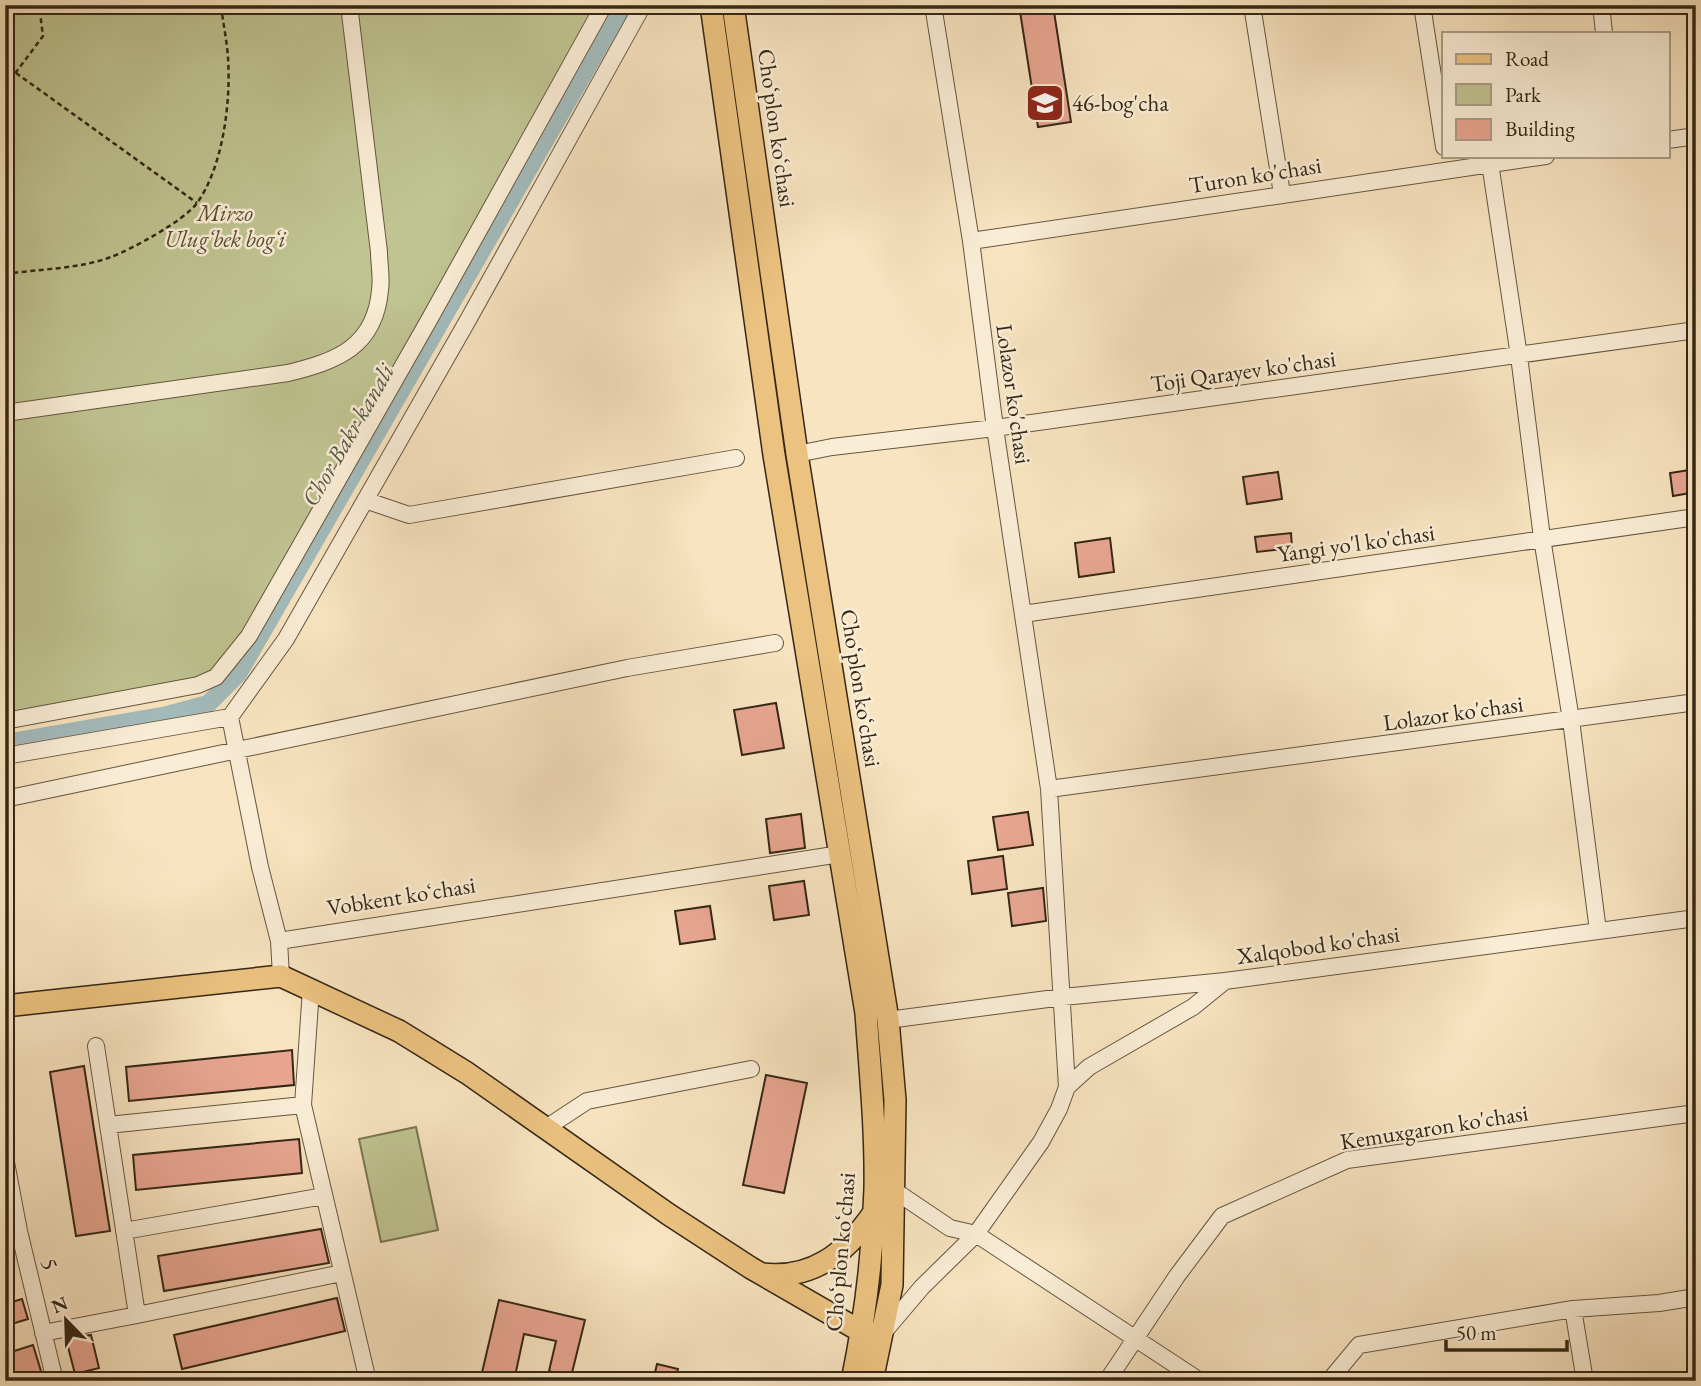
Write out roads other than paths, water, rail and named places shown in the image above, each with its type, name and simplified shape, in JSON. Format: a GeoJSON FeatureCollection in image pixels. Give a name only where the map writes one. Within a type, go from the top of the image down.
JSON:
{"type":"FeatureCollection","features":[{"type":"Feature","properties":{"kind":"main road","name":"Choʻplon koʻchasi"},"geometry":{"type":"LineString","coordinates":[[711,5],[774,455],[866,1013],[875,1189],[873,1381]]}},
{"type":"Feature","properties":{"kind":"main road","name":"Choʻplon koʻchasi"},"geometry":{"type":"LineString","coordinates":[[733,5],[797,454],[888,1020],[895,1100],[892,1285],[852,1381]]}},
{"type":"Feature","properties":{"kind":"main road"},"geometry":{"type":"LineString","coordinates":[[5,1006],[281,976],[399,1031],[467,1073],[668,1214],[760,1273],[873,1333]]}},
{"type":"Feature","properties":{"kind":"main road"},"geometry":{"type":"LineString","coordinates":[[760,1273],[781,1276],[803,1272],[827,1261],[854,1240],[873,1214]]}},
{"type":"Feature","properties":{"kind":"street"},"geometry":{"type":"LineString","coordinates":[[5,413],[288,373],[342,356],[357,343],[374,319],[381,289],[379,252],[349,5]]}},
{"type":"Feature","properties":{"kind":"street"},"geometry":{"type":"LineString","coordinates":[[5,721],[198,685],[216,677],[230,661],[249,636],[311,528],[604,5]]}},
{"type":"Feature","properties":{"kind":"street"},"geometry":{"type":"LineString","coordinates":[[281,976],[279,941],[230,718],[286,639],[643,5]]}},
{"type":"Feature","properties":{"kind":"street","name":"Lolazor ko'chasi"},"geometry":{"type":"LineString","coordinates":[[933,5],[971,241],[995,428],[1049,789],[1068,1087]]}},
{"type":"Feature","properties":{"kind":"street"},"geometry":{"type":"LineString","coordinates":[[1252,5],[1282,194]]}},
{"type":"Feature","properties":{"kind":"street"},"geometry":{"type":"LineString","coordinates":[[1422,5],[1442,134]]}},
{"type":"Feature","properties":{"kind":"street"},"geometry":{"type":"LineString","coordinates":[[1601,5],[1604,32]]}},
{"type":"Feature","properties":{"kind":"street"},"geometry":{"type":"LineString","coordinates":[[1670,140],[1696,136]]}},
{"type":"Feature","properties":{"kind":"street","name":"Turon ko'chasi"},"geometry":{"type":"LineString","coordinates":[[971,241],[1282,194],[1446,163],[1490,163],[1530,158]]}},
{"type":"Feature","properties":{"kind":"street"},"geometry":{"type":"LineString","coordinates":[[1490,163],[1519,356],[1542,538],[1571,720],[1598,931]]}},
{"type":"Feature","properties":{"kind":"street","name":"Toji Qarayev ko'chasi"},"geometry":{"type":"LineString","coordinates":[[797,454],[832,447],[995,428],[1696,330]]}},
{"type":"Feature","properties":{"kind":"street"},"geometry":{"type":"LineString","coordinates":[[365,500],[409,515],[736,458]]}},
{"type":"Feature","properties":{"kind":"street","name":"Yangi yo'l ko'chasi"},"geometry":{"type":"LineString","coordinates":[[1023,614],[1696,517]]}},
{"type":"Feature","properties":{"kind":"street"},"geometry":{"type":"LineString","coordinates":[[5,799],[627,668],[775,643]]}},
{"type":"Feature","properties":{"kind":"street","name":"Lolazor ko'chasi"},"geometry":{"type":"LineString","coordinates":[[1049,789],[1696,702]]}},
{"type":"Feature","properties":{"kind":"street"},"geometry":{"type":"LineString","coordinates":[[5,756],[230,718]]}},
{"type":"Feature","properties":{"kind":"street","name":"Vobkent koʻchasi"},"geometry":{"type":"LineString","coordinates":[[279,941],[840,854]]}},
{"type":"Feature","properties":{"kind":"street","name":"Xalqobod ko'chasi"},"geometry":{"type":"LineString","coordinates":[[873,1333],[976,1234],[1041,1142],[1068,1087],[1089,1067],[1193,1007],[1225,981],[1696,918]]}},
{"type":"Feature","properties":{"kind":"street"},"geometry":{"type":"LineString","coordinates":[[888,1020],[1063,997],[1225,981]]}},
{"type":"Feature","properties":{"kind":"street"},"geometry":{"type":"LineString","coordinates":[[311,989],[303,1105],[368,1381]]}},
{"type":"Feature","properties":{"kind":"street"},"geometry":{"type":"LineString","coordinates":[[96,1046],[137,1315]]}},
{"type":"Feature","properties":{"kind":"street"},"geometry":{"type":"LineString","coordinates":[[546,1128],[587,1101],[751,1069]]}},
{"type":"Feature","properties":{"kind":"street"},"geometry":{"type":"LineString","coordinates":[[108,1125],[303,1105]]}},
{"type":"Feature","properties":{"kind":"street","name":"Kemuxgaron ko'chasi"},"geometry":{"type":"LineString","coordinates":[[1107,1381],[1222,1216],[1347,1160],[1696,1113]]}},
{"type":"Feature","properties":{"kind":"street","name":"5"},"geometry":{"type":"LineString","coordinates":[[5,1157],[19,1231],[55,1381]]}},
{"type":"Feature","properties":{"kind":"street"},"geometry":{"type":"LineString","coordinates":[[895,1191],[950,1228],[976,1234],[1200,1381]]}},
{"type":"Feature","properties":{"kind":"street"},"geometry":{"type":"LineString","coordinates":[[124,1231],[324,1196]]}},
{"type":"Feature","properties":{"kind":"street"},"geometry":{"type":"LineString","coordinates":[[43,1333],[342,1273]]}},
{"type":"Feature","properties":{"kind":"street"},"geometry":{"type":"LineString","coordinates":[[1329,1381],[1359,1345],[1573,1309],[1659,1303],[1696,1297]]}},
{"type":"Feature","properties":{"kind":"street"},"geometry":{"type":"LineString","coordinates":[[1573,1309],[1586,1381]]}},
{"type":"Feature","properties":{"kind":"waterway","name":"Chor Bakr kanali"},"geometry":{"type":"LineString","coordinates":[[5,743],[167,715],[208,704],[238,674],[623,5]]}},
{"type":"Feature","properties":{"kind":"place","name":"46-bog'cha"},"geometry":{"type":"Point","coordinates":[1045,103]}},
{"type":"Feature","properties":{"kind":"park label","name":"Mirzo Ulugʻbek bogʻi"},"geometry":{"type":"Point","coordinates":[225,226]}}]}
